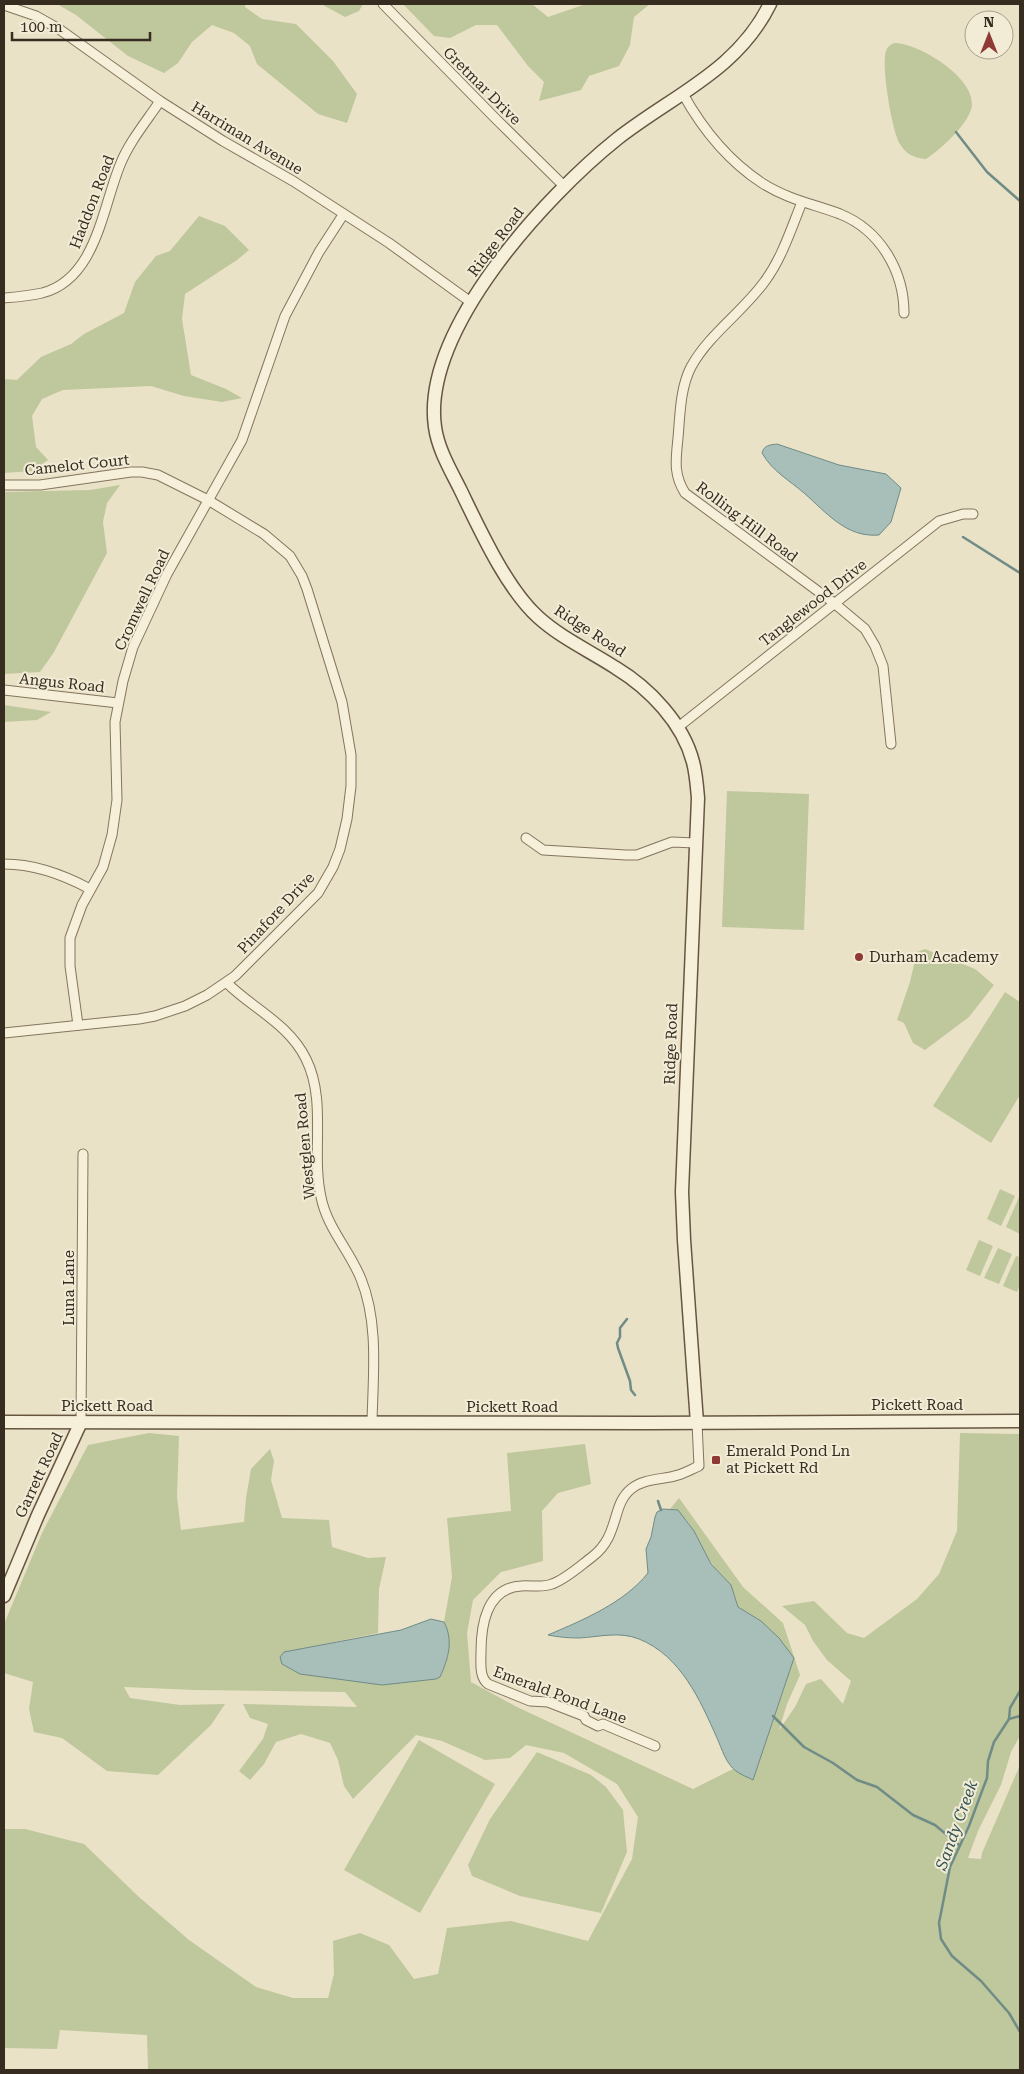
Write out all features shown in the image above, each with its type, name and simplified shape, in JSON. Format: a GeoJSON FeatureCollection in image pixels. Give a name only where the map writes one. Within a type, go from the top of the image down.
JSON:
{"type":"FeatureCollection","features":[{"type":"Feature","properties":{"kind":"street","name":"Gretmar Drive"},"geometry":{"type":"LineString","coordinates":[[383,4],[564,186]]}},
{"type":"Feature","properties":{"kind":"street","name":"Ridge Road"},"geometry":{"type":"LineString","coordinates":[[697,1423],[684,1250],[682,1192],[698,798],[695,771],[689,751],[677,728],[644,688],[618,669],[566,638],[538,617],[512,584],[450,471],[436,432],[435,390],[439,371],[450,343],[472,303],[516,240],[564,186],[617,139],[730,60],[755,30],[770,4]]}},
{"type":"Feature","properties":{"kind":"street","name":"Harriman Avenue"},"geometry":{"type":"LineString","coordinates":[[4,5],[36,16],[59,29],[160,101],[389,243],[472,303]]}},
{"type":"Feature","properties":{"kind":"street"},"geometry":{"type":"LineString","coordinates":[[683,94],[702,125],[725,154],[741,168],[781,194],[841,215],[874,237],[888,254],[899,279],[904,296],[904,313]]}},
{"type":"Feature","properties":{"kind":"street","name":"Haddon Road"},"geometry":{"type":"LineString","coordinates":[[4,298],[42,293],[63,283],[77,271],[94,240],[121,163],[160,101]]}},
{"type":"Feature","properties":{"kind":"street","name":"Rolling Hill Road"},"geometry":{"type":"LineString","coordinates":[[802,202],[784,246],[765,281],[703,350],[690,368],[683,391],[675,468],[679,483],[685,493],[834,603],[865,629],[879,654],[883,666],[891,744]]}},
{"type":"Feature","properties":{"kind":"street","name":"Cromwell Road"},"geometry":{"type":"LineString","coordinates":[[78,1025],[70,966],[70,938],[77,918],[107,855],[115,818],[115,722],[123,681],[140,629],[167,574],[242,440],[285,316],[319,252],[343,215]]}},
{"type":"Feature","properties":{"kind":"street","name":"Camelot Court"},"geometry":{"type":"LineString","coordinates":[[4,485],[40,485],[142,472],[158,475],[208,500]]}},
{"type":"Feature","properties":{"kind":"street","name":"Pinafore Drive"},"geometry":{"type":"LineString","coordinates":[[4,1033],[131,1020],[161,1014],[185,1006],[226,983],[266,946],[318,893],[333,867],[340,849],[347,819],[351,786],[351,754],[342,702],[312,600],[295,563],[283,548],[264,534],[208,500]]}},
{"type":"Feature","properties":{"kind":"street","name":"Tanglewood Drive"},"geometry":{"type":"LineString","coordinates":[[677,728],[939,521],[963,514],[973,514]]}},
{"type":"Feature","properties":{"kind":"street","name":"Angus Road"},"geometry":{"type":"LineString","coordinates":[[4,690],[118,703]]}},
{"type":"Feature","properties":{"kind":"street"},"geometry":{"type":"LineString","coordinates":[[526,838],[543,850],[626,855],[637,855],[672,842],[695,843]]}},
{"type":"Feature","properties":{"kind":"street"},"geometry":{"type":"LineString","coordinates":[[4,864],[32,867],[56,873],[90,889]]}},
{"type":"Feature","properties":{"kind":"street","name":"Westglen Road"},"geometry":{"type":"LineString","coordinates":[[226,983],[261,1009],[283,1030],[305,1056],[310,1068],[316,1105],[318,1172],[321,1200],[332,1226],[362,1281],[370,1310],[372,1422]]}},
{"type":"Feature","properties":{"kind":"street","name":"Luna Lane"},"geometry":{"type":"LineString","coordinates":[[82,1422],[83,1154]]}},
{"type":"Feature","properties":{"kind":"street","name":"Pickett Road"},"geometry":{"type":"LineString","coordinates":[[4,1422],[697,1423],[1020,1421]]}},
{"type":"Feature","properties":{"kind":"street","name":"Garrett Road"},"geometry":{"type":"LineString","coordinates":[[4,1596],[38,1515],[82,1422]]}},
{"type":"Feature","properties":{"kind":"street","name":"Emerald Pond Lane"},"geometry":{"type":"LineString","coordinates":[[655,1746],[603,1724],[598,1726],[574,1711],[548,1702],[530,1701],[488,1684],[484,1681],[481,1670],[481,1636],[489,1607],[497,1594],[514,1587],[554,1584],[599,1551],[613,1531],[621,1501],[632,1488],[648,1481],[678,1475],[699,1466],[697,1423]]}},
{"type":"Feature","properties":{"kind":"green space"},"geometry":{"type":"Polygon","coordinates":[[[57,4],[245,4],[245,7],[262,19],[296,24],[333,61],[357,94],[347,123],[318,114],[257,64],[250,46],[234,33],[212,25],[192,42],[178,63],[164,73],[128,56],[76,15],[57,4]]]}},
{"type":"Feature","properties":{"kind":"green space"},"geometry":{"type":"Polygon","coordinates":[[[321,4],[363,4],[359,11],[345,17],[321,4]]]}},
{"type":"Feature","properties":{"kind":"green space"},"geometry":{"type":"Polygon","coordinates":[[[403,4],[532,4],[548,17],[586,4],[650,4],[634,17],[630,45],[619,66],[589,76],[581,90],[539,101],[544,82],[528,66],[497,25],[476,25],[450,38],[434,36],[403,4]]]}},
{"type":"Feature","properties":{"kind":"green space"},"geometry":{"type":"Polygon","coordinates":[[[894,43],[917,49],[930,55],[955,73],[970,94],[972,105],[966,119],[939,150],[926,159],[918,158],[908,153],[897,137],[888,98],[885,70],[887,48],[894,43]]]}},
{"type":"Feature","properties":{"kind":"green space"},"geometry":{"type":"Polygon","coordinates":[[[199,216],[225,226],[249,250],[185,294],[182,319],[191,375],[226,389],[242,398],[222,402],[184,396],[151,386],[63,390],[42,399],[32,416],[36,447],[48,460],[32,471],[4,473],[4,379],[17,380],[41,357],[71,344],[84,334],[124,313],[135,282],[156,256],[170,251],[199,216]]]}},
{"type":"Feature","properties":{"kind":"green space"},"geometry":{"type":"Polygon","coordinates":[[[120,485],[107,503],[103,522],[107,553],[54,652],[40,672],[4,674],[4,492],[90,490],[120,485]]]}},
{"type":"Feature","properties":{"kind":"green space"},"geometry":{"type":"Polygon","coordinates":[[[4,705],[51,712],[37,720],[4,722],[4,705]]]}},
{"type":"Feature","properties":{"kind":"green space"},"geometry":{"type":"Polygon","coordinates":[[[727,791],[809,794],[804,930],[722,927],[727,791]]]}},
{"type":"Feature","properties":{"kind":"green space"},"geometry":{"type":"Polygon","coordinates":[[[925,949],[975,969],[994,985],[969,1017],[925,1050],[913,1043],[904,1023],[897,1020],[910,982],[917,952],[925,949]]]}},
{"type":"Feature","properties":{"kind":"green space"},"geometry":{"type":"Polygon","coordinates":[[[1005,992],[1020,1002],[1020,1095],[991,1143],[933,1106],[1005,992]]]}},
{"type":"Feature","properties":{"kind":"green space"},"geometry":{"type":"Polygon","coordinates":[[[1000,1189],[1015,1196],[1001,1226],[987,1219],[1000,1189]]]}},
{"type":"Feature","properties":{"kind":"green space"},"geometry":{"type":"Polygon","coordinates":[[[1020,1198],[1020,1234],[1006,1227],[1020,1198]]]}},
{"type":"Feature","properties":{"kind":"green space"},"geometry":{"type":"Polygon","coordinates":[[[979,1240],[993,1246],[980,1276],[966,1270],[979,1240]]]}},
{"type":"Feature","properties":{"kind":"green space"},"geometry":{"type":"Polygon","coordinates":[[[998,1248],[1012,1254],[999,1284],[984,1278],[998,1248]]]}},
{"type":"Feature","properties":{"kind":"green space"},"geometry":{"type":"Polygon","coordinates":[[[1016,1256],[1020,1257],[1020,1285],[1017,1292],[1003,1286],[1016,1256]]]}},
{"type":"Feature","properties":{"kind":"green space"},"geometry":{"type":"Polygon","coordinates":[[[149,1433],[179,1436],[177,1497],[181,1530],[244,1522],[251,1469],[270,1449],[274,1461],[271,1480],[282,1518],[329,1520],[332,1547],[368,1558],[386,1557],[379,1589],[378,1633],[286,1652],[448,1632],[444,1622],[452,1577],[447,1518],[511,1511],[507,1453],[585,1444],[591,1484],[558,1493],[542,1511],[543,1561],[501,1572],[473,1600],[467,1633],[471,1682],[517,1707],[693,1789],[733,1769],[753,1779],[761,1621],[738,1607],[731,1587],[707,1557],[690,1525],[685,1518],[670,1509],[679,1498],[743,1587],[783,1623],[800,1675],[787,1704],[779,1730],[795,1707],[806,1684],[821,1679],[843,1704],[851,1681],[827,1660],[813,1641],[805,1625],[782,1606],[814,1601],[847,1633],[864,1638],[917,1599],[939,1574],[957,1531],[960,1433],[1020,1434],[1020,1736],[1011,1752],[1001,1785],[978,1831],[968,1858],[981,1859],[1020,1765],[1020,2070],[148,2070],[147,2035],[60,2030],[57,2049],[4,2048],[4,1829],[25,1829],[84,1844],[139,1897],[189,1940],[256,1987],[293,1998],[328,1998],[334,1974],[333,1941],[360,1933],[389,1945],[414,1979],[438,1974],[447,1928],[511,1921],[588,1941],[632,1859],[638,1817],[617,1784],[564,1753],[526,1745],[510,1758],[485,1760],[442,1741],[416,1735],[353,1799],[344,1786],[338,1760],[330,1743],[301,1734],[276,1742],[264,1764],[250,1780],[239,1771],[263,1739],[268,1724],[250,1718],[243,1704],[357,1707],[345,1692],[124,1687],[130,1698],[180,1705],[225,1704],[211,1725],[158,1775],[107,1771],[62,1738],[34,1732],[29,1709],[33,1682],[4,1673],[4,1624],[42,1533],[88,1445],[149,1433]]]}},
{"type":"Feature","properties":{"kind":"green space"},"geometry":{"type":"Polygon","coordinates":[[[419,1740],[495,1784],[420,1913],[344,1870],[419,1740]]]}},
{"type":"Feature","properties":{"kind":"green space"},"geometry":{"type":"Polygon","coordinates":[[[537,1752],[591,1775],[606,1787],[623,1810],[627,1852],[601,1913],[520,1896],[472,1876],[468,1865],[490,1819],[537,1752]]]}},
{"type":"Feature","properties":{"kind":"water"},"geometry":{"type":"Polygon","coordinates":[[[777,444],[839,465],[886,474],[901,488],[891,522],[879,535],[867,535],[856,532],[837,522],[776,470],[766,459],[762,453],[764,448],[777,444]]]}},
{"type":"Feature","properties":{"kind":"water"},"geometry":{"type":"Polygon","coordinates":[[[663,1509],[678,1510],[694,1531],[711,1564],[731,1585],[738,1607],[761,1621],[779,1638],[794,1658],[753,1780],[738,1772],[730,1764],[696,1694],[667,1656],[639,1639],[624,1635],[579,1638],[548,1635],[602,1610],[638,1584],[648,1573],[646,1549],[657,1512],[663,1509]]]}},
{"type":"Feature","properties":{"kind":"water"},"geometry":{"type":"Polygon","coordinates":[[[431,1619],[444,1622],[449,1636],[447,1657],[440,1677],[436,1679],[382,1685],[300,1674],[282,1664],[280,1657],[284,1652],[401,1630],[431,1619]]]}},
{"type":"Feature","properties":{"kind":"waterway"},"geometry":{"type":"LineString","coordinates":[[956,132],[987,172],[1020,201]]}},
{"type":"Feature","properties":{"kind":"waterway"},"geometry":{"type":"LineString","coordinates":[[963,537],[1020,573]]}},
{"type":"Feature","properties":{"kind":"waterway"},"geometry":{"type":"LineString","coordinates":[[627,1319],[620,1328],[620,1337],[617,1343],[630,1381],[631,1390],[635,1395]]}},
{"type":"Feature","properties":{"kind":"waterway"},"geometry":{"type":"LineString","coordinates":[[658,1501],[661,1510]]}},
{"type":"Feature","properties":{"kind":"waterway","name":"Sandy Creek"},"geometry":{"type":"LineString","coordinates":[[1020,1691],[1010,1708],[1009,1719],[994,1742],[988,1761],[987,1778],[969,1826],[950,1867],[939,1923],[941,1939],[952,1956],[981,1981],[1009,2013],[1020,2032]]}},
{"type":"Feature","properties":{"kind":"waterway"},"geometry":{"type":"LineString","coordinates":[[773,1716],[804,1747],[833,1763],[857,1780],[877,1787],[913,1815],[935,1825],[959,1845]]}},
{"type":"Feature","properties":{"kind":"waterway"},"geometry":{"type":"LineString","coordinates":[[1009,1719],[1020,1716]]}},
{"type":"Feature","properties":{"kind":"place","name":"Durham Academy"},"geometry":{"type":"Point","coordinates":[859,957]}},
{"type":"Feature","properties":{"kind":"place","name":"Emerald Pond Ln at Pickett Rd"},"geometry":{"type":"Point","coordinates":[716,1460]}}]}
